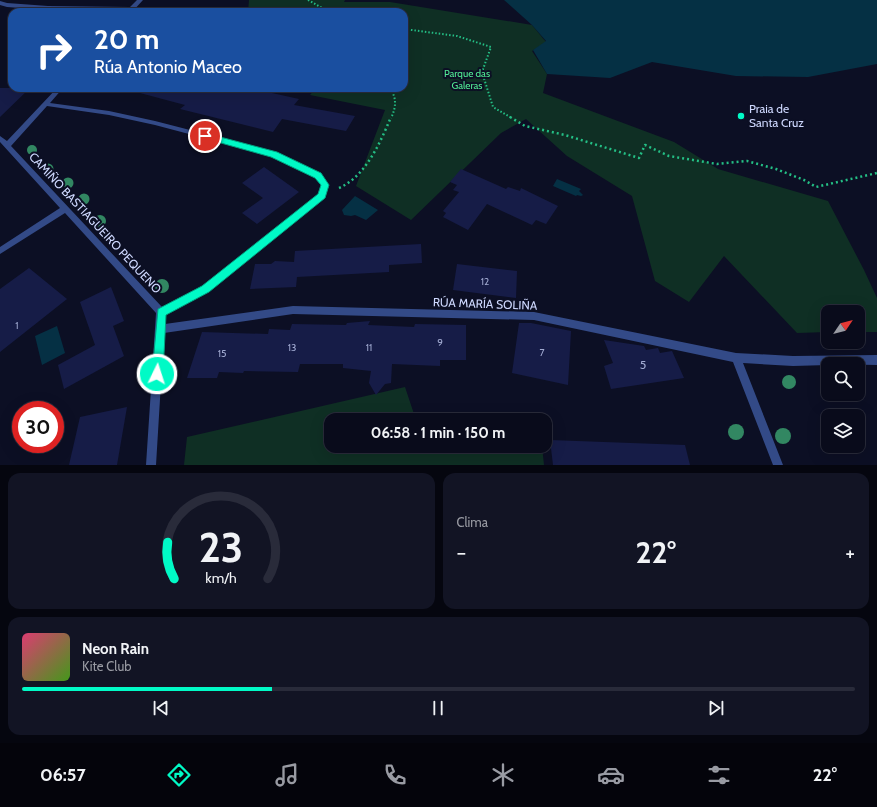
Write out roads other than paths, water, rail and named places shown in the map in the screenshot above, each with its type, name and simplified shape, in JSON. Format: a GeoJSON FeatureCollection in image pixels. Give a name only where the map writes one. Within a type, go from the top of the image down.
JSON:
{"type":"FeatureCollection","features":[{"type":"Feature","properties":{"kind":"street"},"geometry":{"type":"LineString","coordinates":[[133,8],[140,0]]}},
{"type":"Feature","properties":{"kind":"street"},"geometry":{"type":"LineString","coordinates":[[0,3],[7,5],[48,8]]}},
{"type":"Feature","properties":{"kind":"street"},"geometry":{"type":"LineString","coordinates":[[7,146],[56,92]]}},
{"type":"Feature","properties":{"kind":"street"},"geometry":{"type":"LineString","coordinates":[[46,104],[116,114],[274,154],[318,176],[325,185],[322,196],[205,289],[161,312]]}},
{"type":"Feature","properties":{"kind":"street","name":"CAMIÑO BASTIAGUEIRO PEQUENO"},"geometry":{"type":"LineString","coordinates":[[0,138],[161,312],[151,465]]}},
{"type":"Feature","properties":{"kind":"street"},"geometry":{"type":"LineString","coordinates":[[0,251],[65,209]]}},
{"type":"Feature","properties":{"kind":"street","name":"RÚA MARÍA SOLIÑA"},"geometry":{"type":"LineString","coordinates":[[160,329],[293,310],[534,316],[736,358],[794,361],[877,360]]}},
{"type":"Feature","properties":{"kind":"street"},"geometry":{"type":"LineString","coordinates":[[736,358],[778,465]]}},
{"type":"Feature","properties":{"kind":"water"},"geometry":{"type":"Polygon","coordinates":[[[504,0],[877,0],[877,64],[808,77],[736,76],[652,62],[610,78],[547,74],[533,50],[546,41],[532,25],[504,0]]]}},
{"type":"Feature","properties":{"kind":"water"},"geometry":{"type":"Polygon","coordinates":[[[557,179],[581,189],[579,191],[583,195],[576,196],[553,186],[557,179]]]}},
{"type":"Feature","properties":{"kind":"water"},"geometry":{"type":"Polygon","coordinates":[[[355,196],[378,210],[366,220],[355,215],[344,215],[342,210],[355,196]]]}},
{"type":"Feature","properties":{"kind":"water"},"geometry":{"type":"Polygon","coordinates":[[[57,326],[65,353],[42,365],[35,336],[57,326]]]}},
{"type":"Feature","properties":{"kind":"place","name":"Praia de Santa Cruz"},"geometry":{"type":"Point","coordinates":[741,116]}},
{"type":"Feature","properties":{"kind":"park label","name":"Parque das Galeras"},"geometry":{"type":"Point","coordinates":[467,78]}}]}
